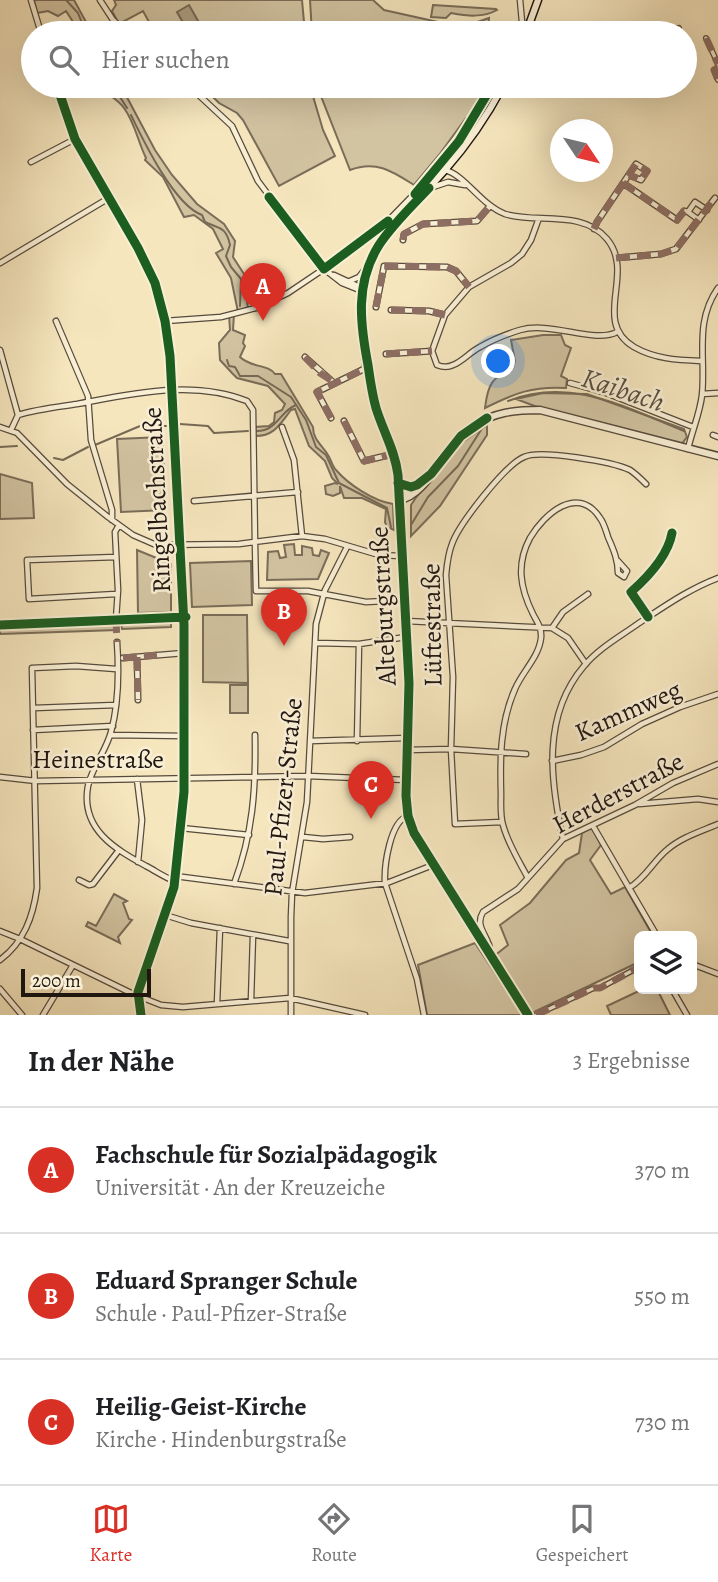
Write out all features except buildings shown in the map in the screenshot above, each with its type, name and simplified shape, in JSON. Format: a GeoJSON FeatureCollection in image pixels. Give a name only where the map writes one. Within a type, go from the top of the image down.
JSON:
{"type":"FeatureCollection","features":[{"type":"Feature","properties":{"kind":"main road"},"geometry":{"type":"LineString","coordinates":[[530,21],[538,0]]}},
{"type":"Feature","properties":{"kind":"main road","name":"Alteburgstraße"},"geometry":{"type":"LineString","coordinates":[[496,98],[455,159],[390,230],[370,261],[362,290],[361,328],[377,411],[394,454],[398,483],[409,689],[406,780],[408,817],[433,865],[528,1015]]}},
{"type":"Feature","properties":{"kind":"main road"},"geometry":{"type":"LineString","coordinates":[[399,497],[412,496],[471,427],[487,418],[518,410],[540,410],[718,456]]}},
{"type":"Feature","properties":{"kind":"main road"},"geometry":{"type":"LineString","coordinates":[[399,497],[431,474]]}},
{"type":"Feature","properties":{"kind":"main road"},"geometry":{"type":"LineString","coordinates":[[398,483],[411,487],[417,485]]}},
{"type":"Feature","properties":{"kind":"street"},"geometry":{"type":"LineString","coordinates":[[31,0],[37,21]]}},
{"type":"Feature","properties":{"kind":"street"},"geometry":{"type":"LineString","coordinates":[[100,0],[114,21]]}},
{"type":"Feature","properties":{"kind":"street"},"geometry":{"type":"LineString","coordinates":[[520,0],[522,21]]}},
{"type":"Feature","properties":{"kind":"street"},"geometry":{"type":"LineString","coordinates":[[706,38],[718,66],[714,70],[718,80]]}},
{"type":"Feature","properties":{"kind":"street","name":"Ringelbachstraße"},"geometry":{"type":"LineString","coordinates":[[61,98],[75,139],[155,283],[170,356],[185,617],[185,778],[175,878],[137,996]]}},
{"type":"Feature","properties":{"kind":"street"},"geometry":{"type":"LineString","coordinates":[[202,98],[232,126],[258,181],[324,269],[342,283],[362,290]]}},
{"type":"Feature","properties":{"kind":"street"},"geometry":{"type":"LineString","coordinates":[[164,321],[211,318],[252,309],[288,293],[324,269],[376,231],[416,192],[459,141],[485,98]]}},
{"type":"Feature","properties":{"kind":"street"},"geometry":{"type":"LineString","coordinates":[[31,162],[75,139]]}},
{"type":"Feature","properties":{"kind":"street"},"geometry":{"type":"LineString","coordinates":[[455,159],[454,169],[457,176],[490,206],[511,215],[568,220],[594,229],[607,239],[616,258],[618,274],[614,316],[617,332],[628,343],[652,355],[673,360],[701,361]]}},
{"type":"Feature","properties":{"kind":"street"},"geometry":{"type":"LineString","coordinates":[[445,170],[457,176]]}},
{"type":"Feature","properties":{"kind":"street"},"geometry":{"type":"LineString","coordinates":[[594,229],[629,175]]}},
{"type":"Feature","properties":{"kind":"street"},"geometry":{"type":"LineString","coordinates":[[429,188],[448,182],[466,186]]}},
{"type":"Feature","properties":{"kind":"street"},"geometry":{"type":"LineString","coordinates":[[623,183],[677,220],[684,211],[699,220]]}},
{"type":"Feature","properties":{"kind":"street"},"geometry":{"type":"LineString","coordinates":[[0,263],[109,198]]}},
{"type":"Feature","properties":{"kind":"street"},"geometry":{"type":"LineString","coordinates":[[616,258],[673,251],[681,245],[715,198]]}},
{"type":"Feature","properties":{"kind":"street"},"geometry":{"type":"LineString","coordinates":[[688,212],[695,202],[706,210]]}},
{"type":"Feature","properties":{"kind":"street"},"geometry":{"type":"LineString","coordinates":[[403,240],[404,234],[419,226],[477,221],[490,206]]}},
{"type":"Feature","properties":{"kind":"street"},"geometry":{"type":"LineString","coordinates":[[539,218],[531,240],[522,254],[512,263],[469,287],[444,315],[432,351],[437,365],[453,365],[479,347],[522,329],[543,326],[596,335],[613,335],[617,332]]}},
{"type":"Feature","properties":{"kind":"street"},"geometry":{"type":"LineString","coordinates":[[350,281],[360,275],[370,261]]}},
{"type":"Feature","properties":{"kind":"street"},"geometry":{"type":"LineString","coordinates":[[376,307],[384,266],[447,267],[456,271],[469,287]]}},
{"type":"Feature","properties":{"kind":"street"},"geometry":{"type":"LineString","coordinates":[[330,274],[350,281],[362,290]]}},
{"type":"Feature","properties":{"kind":"street"},"geometry":{"type":"LineString","coordinates":[[688,449],[702,394],[703,320],[708,304],[718,288]]}},
{"type":"Feature","properties":{"kind":"street"},"geometry":{"type":"LineString","coordinates":[[391,310],[429,310],[444,315]]}},
{"type":"Feature","properties":{"kind":"street"},"geometry":{"type":"LineString","coordinates":[[56,321],[86,390],[91,440],[112,510],[112,520]]}},
{"type":"Feature","properties":{"kind":"street"},"geometry":{"type":"LineString","coordinates":[[0,350],[18,415],[11,430]]}},
{"type":"Feature","properties":{"kind":"street"},"geometry":{"type":"LineString","coordinates":[[386,354],[432,351]]}},
{"type":"Feature","properties":{"kind":"street"},"geometry":{"type":"LineString","coordinates":[[305,357],[320,373],[334,382]]}},
{"type":"Feature","properties":{"kind":"street"},"geometry":{"type":"LineString","coordinates":[[331,418],[317,392],[368,367]]}},
{"type":"Feature","properties":{"kind":"street"},"geometry":{"type":"LineString","coordinates":[[570,383],[606,393],[694,427]]}},
{"type":"Feature","properties":{"kind":"street"},"geometry":{"type":"LineString","coordinates":[[18,415],[172,390],[221,394],[243,399],[251,404],[253,415],[256,591],[297,590],[366,602],[404,600]]}},
{"type":"Feature","properties":{"kind":"street"},"geometry":{"type":"LineString","coordinates":[[702,394],[718,393]]}},
{"type":"Feature","properties":{"kind":"street"},"geometry":{"type":"LineString","coordinates":[[344,421],[364,461],[394,454]]}},
{"type":"Feature","properties":{"kind":"street"},"geometry":{"type":"LineString","coordinates":[[0,427],[11,430],[30,444],[67,484],[112,520],[156,545],[255,543],[302,536],[325,539],[379,555],[401,556]]}},
{"type":"Feature","properties":{"kind":"street"},"geometry":{"type":"LineString","coordinates":[[282,427],[292,453],[302,536]]}},
{"type":"Feature","properties":{"kind":"street","name":"Lüftestraße"},"geometry":{"type":"LineString","coordinates":[[502,822],[455,824],[451,749],[453,677],[447,563],[452,543],[467,518],[506,471],[523,457],[536,453],[622,467],[637,475],[646,484]]}},
{"type":"Feature","properties":{"kind":"street"},"geometry":{"type":"LineString","coordinates":[[194,500],[298,492]]}},
{"type":"Feature","properties":{"kind":"street"},"geometry":{"type":"LineString","coordinates":[[528,878],[514,853],[502,822],[500,751],[507,709],[515,688],[539,648],[542,636],[524,595],[520,577],[521,564],[527,545],[546,516],[566,503],[584,505],[594,510],[601,519],[618,561]]}},
{"type":"Feature","properties":{"kind":"street"},"geometry":{"type":"LineString","coordinates":[[116,619],[118,590],[115,531],[120,526]]}},
{"type":"Feature","properties":{"kind":"street","name":"Paul-Pfizer-Straße"},"geometry":{"type":"LineString","coordinates":[[291,1015],[289,942],[292,893],[303,837],[309,776],[318,616],[324,594],[347,547]]}},
{"type":"Feature","properties":{"kind":"street"},"geometry":{"type":"LineString","coordinates":[[116,557],[27,560],[29,599],[116,594]]}},
{"type":"Feature","properties":{"kind":"street"},"geometry":{"type":"LineString","coordinates":[[563,839],[555,802],[552,761],[561,702],[572,682],[586,664],[606,646],[681,596],[718,578]]}},
{"type":"Feature","properties":{"kind":"street"},"geometry":{"type":"LineString","coordinates":[[552,628],[564,612],[588,593]]}},
{"type":"Feature","properties":{"kind":"street"},"geometry":{"type":"LineString","coordinates":[[0,625],[185,617]]}},
{"type":"Feature","properties":{"kind":"street"},"geometry":{"type":"LineString","coordinates":[[405,621],[552,628],[568,638],[586,664]]}},
{"type":"Feature","properties":{"kind":"street"},"geometry":{"type":"LineString","coordinates":[[315,643],[359,644],[406,637]]}},
{"type":"Feature","properties":{"kind":"street"},"geometry":{"type":"LineString","coordinates":[[117,642],[118,674],[113,726],[90,780],[87,800],[90,815],[104,839],[119,850],[138,862],[175,878],[292,893],[385,883],[433,865]]}},
{"type":"Feature","properties":{"kind":"street"},"geometry":{"type":"LineString","coordinates":[[357,741],[359,644]]}},
{"type":"Feature","properties":{"kind":"street"},"geometry":{"type":"LineString","coordinates":[[123,658],[184,653]]}},
{"type":"Feature","properties":{"kind":"street"},"geometry":{"type":"LineString","coordinates":[[137,657],[138,700]]}},
{"type":"Feature","properties":{"kind":"street"},"geometry":{"type":"LineString","coordinates":[[0,960],[20,939],[33,912],[37,888],[32,668],[116,668]]}},
{"type":"Feature","properties":{"kind":"street","name":"Kammweg"},"geometry":{"type":"LineString","coordinates":[[552,761],[604,747],[642,724],[718,694]]}},
{"type":"Feature","properties":{"kind":"street"},"geometry":{"type":"LineString","coordinates":[[34,708],[116,705]]}},
{"type":"Feature","properties":{"kind":"street"},"geometry":{"type":"LineString","coordinates":[[33,730],[113,726]]}},
{"type":"Feature","properties":{"kind":"street"},"geometry":{"type":"LineString","coordinates":[[110,735],[185,736]]}},
{"type":"Feature","properties":{"kind":"street"},"geometry":{"type":"LineString","coordinates":[[234,884],[250,835],[256,778],[255,735]]}},
{"type":"Feature","properties":{"kind":"street"},"geometry":{"type":"LineString","coordinates":[[310,741],[407,738]]}},
{"type":"Feature","properties":{"kind":"street"},"geometry":{"type":"LineString","coordinates":[[407,750],[451,749],[526,754]]}},
{"type":"Feature","properties":{"kind":"street","name":"Herderstraße"},"geometry":{"type":"LineString","coordinates":[[489,956],[491,946],[479,924],[483,912],[518,889],[563,839],[635,805],[673,783],[718,764]]}},
{"type":"Feature","properties":{"kind":"street","name":"Heinestraße"},"geometry":{"type":"LineString","coordinates":[[0,776],[36,781],[309,776],[406,780]]}},
{"type":"Feature","properties":{"kind":"street"},"geometry":{"type":"LineString","coordinates":[[137,779],[142,820],[138,862]]}},
{"type":"Feature","properties":{"kind":"street"},"geometry":{"type":"LineString","coordinates":[[635,805],[668,800],[698,799],[718,802]]}},
{"type":"Feature","properties":{"kind":"street"},"geometry":{"type":"LineString","coordinates":[[408,817],[400,820],[395,828],[385,883],[415,972],[424,1015]]}},
{"type":"Feature","properties":{"kind":"street"},"geometry":{"type":"LineString","coordinates":[[629,888],[647,875],[660,857],[675,844],[718,824]]}},
{"type":"Feature","properties":{"kind":"street"},"geometry":{"type":"LineString","coordinates":[[593,826],[654,931]]}},
{"type":"Feature","properties":{"kind":"street"},"geometry":{"type":"LineString","coordinates":[[181,828],[250,835]]}},
{"type":"Feature","properties":{"kind":"street"},"geometry":{"type":"LineString","coordinates":[[303,837],[323,839],[350,836]]}},
{"type":"Feature","properties":{"kind":"street"},"geometry":{"type":"LineString","coordinates":[[79,880],[93,884],[119,850]]}},
{"type":"Feature","properties":{"kind":"street"},"geometry":{"type":"LineString","coordinates":[[165,915],[289,942]]}},
{"type":"Feature","properties":{"kind":"street"},"geometry":{"type":"LineString","coordinates":[[217,1003],[219,928]]}},
{"type":"Feature","properties":{"kind":"street"},"geometry":{"type":"LineString","coordinates":[[0,931],[137,996],[171,1006],[290,998],[365,1015]]}},
{"type":"Feature","properties":{"kind":"street"},"geometry":{"type":"LineString","coordinates":[[251,1000],[253,935]]}},
{"type":"Feature","properties":{"kind":"street"},"geometry":{"type":"LineString","coordinates":[[43,1015],[73,965]]}},
{"type":"Feature","properties":{"kind":"street"},"geometry":{"type":"LineString","coordinates":[[697,966],[718,974]]}},
{"type":"Feature","properties":{"kind":"street"},"geometry":{"type":"LineString","coordinates":[[536,1015],[594,988],[600,988],[634,970]]}},
{"type":"Feature","properties":{"kind":"street"},"geometry":{"type":"LineString","coordinates":[[0,989],[22,1015]]}},
{"type":"Feature","properties":{"kind":"street"},"geometry":{"type":"LineString","coordinates":[[675,994],[687,1015]]}},
{"type":"Feature","properties":{"kind":"street"},"geometry":{"type":"LineString","coordinates":[[137,996],[141,1015]]}},
{"type":"Feature","properties":{"kind":"shaded area"},"geometry":{"type":"Polygon","coordinates":[[[34,0],[74,0],[85,21],[72,21],[66,11],[58,16],[48,11],[37,13],[34,0]]]}},
{"type":"Feature","properties":{"kind":"shaded area"},"geometry":{"type":"Polygon","coordinates":[[[114,0],[302,0],[304,21],[148,21],[143,11],[125,21],[117,21],[112,11],[116,5],[114,0]]]}},
{"type":"Feature","properties":{"kind":"shaded area"},"geometry":{"type":"Polygon","coordinates":[[[310,0],[373,0],[384,10],[434,21],[311,21],[310,0]]]}},
{"type":"Feature","properties":{"kind":"shaded area"},"geometry":{"type":"Polygon","coordinates":[[[189,5],[198,21],[182,21],[177,12],[189,5]]]}},
{"type":"Feature","properties":{"kind":"shaded area"},"geometry":{"type":"Polygon","coordinates":[[[433,5],[497,10],[481,15],[451,13],[446,18],[431,17],[433,5]]]}},
{"type":"Feature","properties":{"kind":"shaded area"},"geometry":{"type":"Polygon","coordinates":[[[114,98],[127,98],[155,150],[172,175],[197,204],[224,224],[235,241],[233,257],[244,274],[248,309],[238,312],[231,278],[216,253],[223,249],[213,229],[194,215],[184,217],[163,177],[145,160],[134,126],[114,98]]]}},
{"type":"Feature","properties":{"kind":"shaded area"},"geometry":{"type":"Polygon","coordinates":[[[214,98],[314,98],[323,130],[335,156],[279,186],[243,120],[237,113],[214,98]]]}},
{"type":"Feature","properties":{"kind":"shaded area"},"geometry":{"type":"Polygon","coordinates":[[[322,98],[482,98],[470,118],[466,118],[414,185],[384,168],[368,166],[350,170],[322,98]]]}},
{"type":"Feature","properties":{"kind":"shaded area"},"geometry":{"type":"Polygon","coordinates":[[[234,314],[233,330],[245,335],[245,346],[240,357],[275,374],[281,374],[333,467],[362,491],[393,504],[394,530],[387,527],[385,522],[386,509],[362,498],[344,498],[340,486],[340,493],[333,496],[326,494],[325,486],[338,484],[332,478],[325,461],[309,446],[295,409],[291,410],[272,432],[254,436],[255,427],[269,426],[274,422],[275,413],[282,410],[285,404],[268,386],[237,378],[220,360],[219,343],[230,330],[229,315],[234,314]]]}},
{"type":"Feature","properties":{"kind":"shaded area"},"geometry":{"type":"Polygon","coordinates":[[[561,335],[565,345],[571,348],[561,376],[567,379],[566,388],[524,392],[485,408],[492,382],[513,368],[515,361],[511,340],[561,335]]]}},
{"type":"Feature","properties":{"kind":"shaded area"},"geometry":{"type":"Polygon","coordinates":[[[543,393],[587,394],[684,429],[687,437],[680,446],[516,399],[543,393]]]}},
{"type":"Feature","properties":{"kind":"shaded area"},"geometry":{"type":"Polygon","coordinates":[[[487,425],[487,435],[440,506],[411,536],[411,505],[415,499],[457,446],[487,425]]]}},
{"type":"Feature","properties":{"kind":"shaded area"},"geometry":{"type":"Polygon","coordinates":[[[162,437],[166,510],[121,512],[117,439],[162,437]]]}},
{"type":"Feature","properties":{"kind":"shaded area"},"geometry":{"type":"Polygon","coordinates":[[[0,474],[32,483],[34,518],[0,519],[0,474]]]}},
{"type":"Feature","properties":{"kind":"shaded area"},"geometry":{"type":"Polygon","coordinates":[[[294,544],[295,555],[302,555],[302,546],[312,548],[313,555],[319,556],[321,550],[329,553],[318,579],[267,580],[268,552],[278,551],[280,558],[286,557],[284,545],[294,544]]]}},
{"type":"Feature","properties":{"kind":"shaded area"},"geometry":{"type":"Polygon","coordinates":[[[137,550],[171,564],[171,612],[138,613],[137,550]]]}},
{"type":"Feature","properties":{"kind":"shaded area"},"geometry":{"type":"Polygon","coordinates":[[[251,561],[252,605],[192,607],[190,563],[251,561]]]}},
{"type":"Feature","properties":{"kind":"shaded area"},"geometry":{"type":"Polygon","coordinates":[[[203,615],[247,615],[248,683],[203,682],[203,615]]]}},
{"type":"Feature","properties":{"kind":"shaded area"},"geometry":{"type":"Polygon","coordinates":[[[116,620],[117,630],[0,634],[0,625],[116,620]]]}},
{"type":"Feature","properties":{"kind":"shaded area"},"geometry":{"type":"Polygon","coordinates":[[[171,620],[171,627],[122,629],[121,622],[171,620]]]}},
{"type":"Feature","properties":{"kind":"shaded area"},"geometry":{"type":"Polygon","coordinates":[[[230,685],[248,685],[248,713],[230,713],[230,685]]]}},
{"type":"Feature","properties":{"kind":"shaded area"},"geometry":{"type":"Polygon","coordinates":[[[592,827],[601,845],[590,860],[611,894],[625,887],[650,931],[634,931],[634,964],[532,1013],[493,957],[508,945],[500,925],[530,903],[566,860],[579,853],[582,833],[592,827]]]}},
{"type":"Feature","properties":{"kind":"shaded area"},"geometry":{"type":"Polygon","coordinates":[[[114,894],[127,901],[123,903],[129,919],[132,920],[118,937],[120,943],[86,926],[88,922],[96,926],[114,894]]]}},
{"type":"Feature","properties":{"kind":"shaded area"},"geometry":{"type":"Polygon","coordinates":[[[475,943],[523,1015],[427,1015],[418,965],[475,943]]]}},
{"type":"Feature","properties":{"kind":"shaded area"},"geometry":{"type":"Polygon","coordinates":[[[634,993],[660,994],[670,1015],[611,1015],[607,1006],[634,993]]]}},
{"type":"Feature","properties":{"kind":"waterway"},"geometry":{"type":"LineString","coordinates":[[66,0],[81,21]]}},
{"type":"Feature","properties":{"kind":"waterway"},"geometry":{"type":"LineString","coordinates":[[121,98],[127,108]]}},
{"type":"Feature","properties":{"kind":"waterway"},"geometry":{"type":"LineString","coordinates":[[131,115],[170,186],[191,209],[202,215],[205,222],[226,234],[230,245],[226,256],[241,279],[240,306]]}},
{"type":"Feature","properties":{"kind":"waterway","name":"Kaibach"},"geometry":{"type":"LineString","coordinates":[[227,360],[229,366],[235,367],[240,376],[258,376],[291,397],[306,420],[316,447],[326,455],[339,483],[387,508],[391,527]]}},
{"type":"Feature","properties":{"kind":"waterway","name":"Kaibach"},"geometry":{"type":"LineString","coordinates":[[508,401],[531,394],[576,393],[619,405],[684,431]]}},
{"type":"Feature","properties":{"kind":"waterway","name":"Kaibach"},"geometry":{"type":"LineString","coordinates":[[257,431],[269,428],[296,405]]}},
{"type":"Feature","properties":{"kind":"waterway","name":"Kaibach"},"geometry":{"type":"LineString","coordinates":[[180,424],[208,426],[214,433],[248,431]]}},
{"type":"Feature","properties":{"kind":"waterway","name":"Kaibach"},"geometry":{"type":"LineString","coordinates":[[95,445],[140,426],[166,426]]}},
{"type":"Feature","properties":{"kind":"waterway","name":"Kaibach"},"geometry":{"type":"LineString","coordinates":[[411,525],[428,497],[458,466],[481,430]]}},
{"type":"Feature","properties":{"kind":"waterway","name":"Kaibach"},"geometry":{"type":"LineString","coordinates":[[0,447],[17,446]]}},
{"type":"Feature","properties":{"kind":"waterway","name":"Kaibach"},"geometry":{"type":"LineString","coordinates":[[54,458],[63,460],[88,447]]}},
{"type":"Feature","properties":{"kind":"marked path"},"geometry":{"type":"LineString","coordinates":[[706,38],[718,64]]}},
{"type":"Feature","properties":{"kind":"marked path"},"geometry":{"type":"LineString","coordinates":[[718,68],[714,70],[718,80]]}},
{"type":"Feature","properties":{"kind":"marked path"},"geometry":{"type":"LineString","coordinates":[[594,229],[636,164],[647,171],[641,180],[629,175]]}},
{"type":"Feature","properties":{"kind":"marked path"},"geometry":{"type":"LineString","coordinates":[[623,183],[677,220],[684,211],[688,212]]}},
{"type":"Feature","properties":{"kind":"marked path"},"geometry":{"type":"LineString","coordinates":[[616,258],[661,254],[676,249],[715,198]]}},
{"type":"Feature","properties":{"kind":"marked path"},"geometry":{"type":"LineString","coordinates":[[403,240],[404,234],[423,224],[477,221],[490,206]]}},
{"type":"Feature","properties":{"kind":"marked path"},"geometry":{"type":"LineString","coordinates":[[376,307],[384,266],[447,267],[456,271],[469,287]]}},
{"type":"Feature","properties":{"kind":"marked path"},"geometry":{"type":"LineString","coordinates":[[391,310],[429,311],[445,315]]}},
{"type":"Feature","properties":{"kind":"marked path"},"geometry":{"type":"LineString","coordinates":[[386,354],[432,351]]}},
{"type":"Feature","properties":{"kind":"marked path"},"geometry":{"type":"LineString","coordinates":[[305,357],[320,373],[334,382]]}},
{"type":"Feature","properties":{"kind":"marked path"},"geometry":{"type":"LineString","coordinates":[[331,418],[317,392],[368,367]]}},
{"type":"Feature","properties":{"kind":"marked path"},"geometry":{"type":"LineString","coordinates":[[344,421],[364,461],[394,454]]}},
{"type":"Feature","properties":{"kind":"marked path"},"geometry":{"type":"LineString","coordinates":[[116,619],[117,642]]}},
{"type":"Feature","properties":{"kind":"marked path"},"geometry":{"type":"LineString","coordinates":[[123,658],[157,655]]}},
{"type":"Feature","properties":{"kind":"marked path"},"geometry":{"type":"LineString","coordinates":[[137,657],[138,700]]}},
{"type":"Feature","properties":{"kind":"marked path"},"geometry":{"type":"LineString","coordinates":[[536,1015],[594,988],[600,988],[634,970]]}},
{"type":"Feature","properties":{"kind":"cycle path"},"geometry":{"type":"LineString","coordinates":[[61,98],[75,139],[138,248],[155,283],[165,321],[170,356],[184,625],[184,792],[174,887],[138,992],[141,1015]]}},
{"type":"Feature","properties":{"kind":"cycle path"},"geometry":{"type":"LineString","coordinates":[[415,194],[459,141],[485,98]]}},
{"type":"Feature","properties":{"kind":"cycle path"},"geometry":{"type":"LineString","coordinates":[[429,188],[396,222],[379,245],[366,274],[362,304],[363,334],[373,397],[398,475],[409,683],[406,796],[408,816],[414,833],[528,1015]]}},
{"type":"Feature","properties":{"kind":"cycle path"},"geometry":{"type":"LineString","coordinates":[[269,197],[324,269],[388,221]]}},
{"type":"Feature","properties":{"kind":"cycle path"},"geometry":{"type":"LineString","coordinates":[[398,483],[411,487],[417,485],[431,474],[461,436],[487,418]]}},
{"type":"Feature","properties":{"kind":"cycle path"},"geometry":{"type":"LineString","coordinates":[[648,617],[631,592],[656,565],[672,533]]}},
{"type":"Feature","properties":{"kind":"cycle path"},"geometry":{"type":"LineString","coordinates":[[0,625],[186,617]]}},
{"type":"Feature","properties":{"kind":"place","name":"Fachschule für Sozialpädagogik"},"geometry":{"type":"Point","coordinates":[263,321]}},
{"type":"Feature","properties":{"kind":"place","name":"Eduard Spranger Schule"},"geometry":{"type":"Point","coordinates":[284,646]}},
{"type":"Feature","properties":{"kind":"place","name":"Heilig-Geist-Kirche"},"geometry":{"type":"Point","coordinates":[371,819]}}]}
